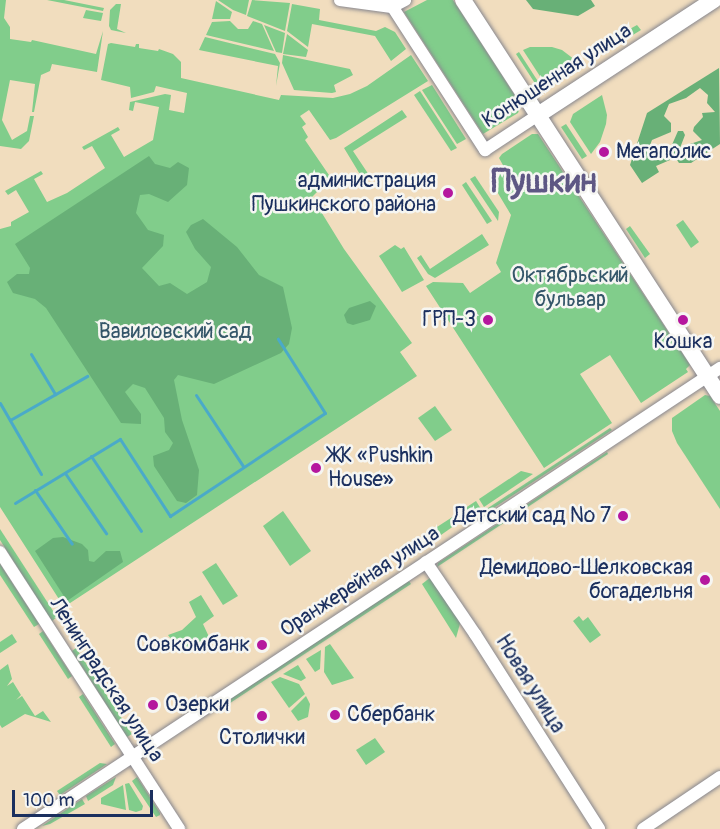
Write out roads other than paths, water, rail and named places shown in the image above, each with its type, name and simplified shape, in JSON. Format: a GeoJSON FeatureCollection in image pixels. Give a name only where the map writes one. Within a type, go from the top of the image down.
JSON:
{"type":"FeatureCollection","features":[{"type":"Feature","properties":{"kind":"main road"},"geometry":{"type":"LineString","coordinates":[[463,0],[538,115],[714,372],[720,396]]}},
{"type":"Feature","properties":{"kind":"main road","name":"Конюшенная улица"},"geometry":{"type":"LineString","coordinates":[[538,115],[714,0]]}},
{"type":"Feature","properties":{"kind":"street"},"geometry":{"type":"LineString","coordinates":[[340,0],[390,3],[405,0]]}},
{"type":"Feature","properties":{"kind":"street","name":"Конюшенная улица"},"geometry":{"type":"LineString","coordinates":[[390,3],[485,150],[538,115]]}},
{"type":"Feature","properties":{"kind":"street","name":"Оранжерейная улица"},"geometry":{"type":"LineString","coordinates":[[23,829],[714,372]]}},
{"type":"Feature","properties":{"kind":"street","name":"Ленинградская улица"},"geometry":{"type":"LineString","coordinates":[[0,552],[179,829]]}},
{"type":"Feature","properties":{"kind":"street","name":"Новая улица"},"geometry":{"type":"LineString","coordinates":[[426,562],[481,643],[599,829]]}},
{"type":"Feature","properties":{"kind":"street"},"geometry":{"type":"LineString","coordinates":[[643,829],[720,777]]}},
{"type":"Feature","properties":{"kind":"waterway"},"geometry":{"type":"LineString","coordinates":[[15,503],[120,439],[170,516],[325,413],[278,339]]}},
{"type":"Feature","properties":{"kind":"waterway"},"geometry":{"type":"LineString","coordinates":[[31,354],[55,394]]}},
{"type":"Feature","properties":{"kind":"waterway"},"geometry":{"type":"LineString","coordinates":[[10,420],[87,376]]}},
{"type":"Feature","properties":{"kind":"waterway"},"geometry":{"type":"LineString","coordinates":[[196,395],[243,466]]}},
{"type":"Feature","properties":{"kind":"waterway"},"geometry":{"type":"LineString","coordinates":[[0,403],[41,474]]}},
{"type":"Feature","properties":{"kind":"waterway"},"geometry":{"type":"LineString","coordinates":[[91,456],[141,531]]}},
{"type":"Feature","properties":{"kind":"waterway"},"geometry":{"type":"LineString","coordinates":[[65,473],[106,533]]}},
{"type":"Feature","properties":{"kind":"waterway"},"geometry":{"type":"LineString","coordinates":[[35,490],[72,544]]}},
{"type":"Feature","properties":{"kind":"place","name":"Мегаполис"},"geometry":{"type":"Point","coordinates":[604,152]}},
{"type":"Feature","properties":{"kind":"place","name":"администрация Пушкинского района"},"geometry":{"type":"Point","coordinates":[448,193]}},
{"type":"Feature","properties":{"kind":"place","name":"ГРП-3"},"geometry":{"type":"Point","coordinates":[488,320]}},
{"type":"Feature","properties":{"kind":"place","name":"Кошка"},"geometry":{"type":"Point","coordinates":[683,320]}},
{"type":"Feature","properties":{"kind":"place","name":"ЖК «Pushkin House»"},"geometry":{"type":"Point","coordinates":[316,468]}},
{"type":"Feature","properties":{"kind":"place","name":"Детский сад № 7"},"geometry":{"type":"Point","coordinates":[623,516]}},
{"type":"Feature","properties":{"kind":"place","name":"Демидово-Шелковская богадельня"},"geometry":{"type":"Point","coordinates":[705,580]}},
{"type":"Feature","properties":{"kind":"place","name":"Совкомбанк"},"geometry":{"type":"Point","coordinates":[262,645]}},
{"type":"Feature","properties":{"kind":"place","name":"Озерки"},"geometry":{"type":"Point","coordinates":[153,705]}},
{"type":"Feature","properties":{"kind":"place","name":"Сбербанк"},"geometry":{"type":"Point","coordinates":[335,715]}},
{"type":"Feature","properties":{"kind":"place","name":"Столички"},"geometry":{"type":"Point","coordinates":[262,716]}},
{"type":"Feature","properties":{"kind":"district","name":"Пушкин"},"geometry":{"type":"Point","coordinates":[544,182]}},
{"type":"Feature","properties":{"kind":"park label","name":"Октябрьский бульвар"},"geometry":{"type":"Point","coordinates":[570,288]}},
{"type":"Feature","properties":{"kind":"park label","name":"Вавиловский сад"},"geometry":{"type":"Point","coordinates":[175,332]}}]}
